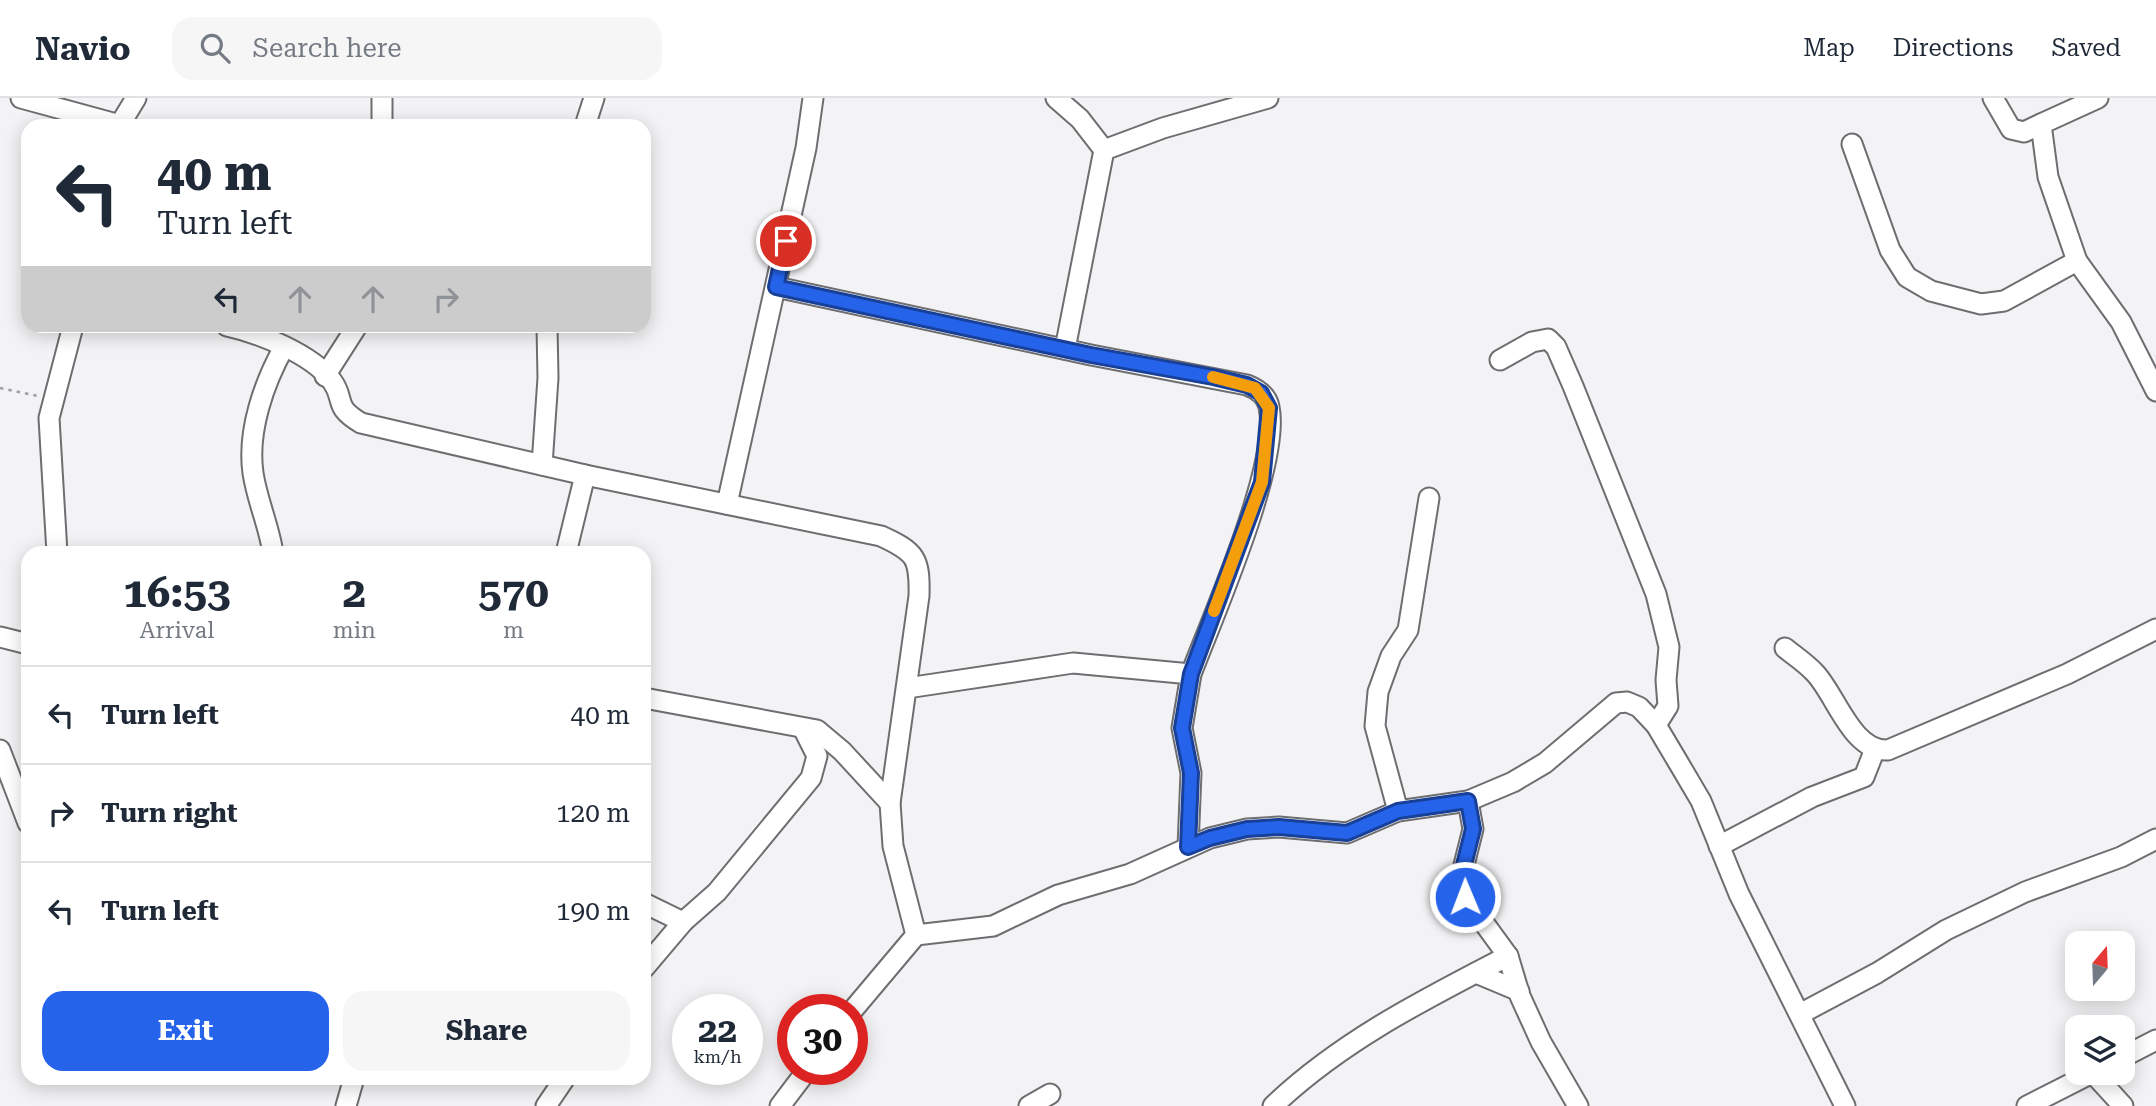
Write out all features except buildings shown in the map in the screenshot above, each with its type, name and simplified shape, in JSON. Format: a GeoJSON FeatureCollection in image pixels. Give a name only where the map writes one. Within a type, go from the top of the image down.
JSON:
{"type":"FeatureCollection","features":[{"type":"Feature","properties":{"kind":"street"},"geometry":{"type":"LineString","coordinates":[[21,98],[98,119]]}},
{"type":"Feature","properties":{"kind":"street"},"geometry":{"type":"LineString","coordinates":[[124,119],[136,98]]}},
{"type":"Feature","properties":{"kind":"street"},"geometry":{"type":"LineString","coordinates":[[382,98],[382,119]]}},
{"type":"Feature","properties":{"kind":"street"},"geometry":{"type":"LineString","coordinates":[[587,119],[594,98]]}},
{"type":"Feature","properties":{"kind":"street"},"geometry":{"type":"LineString","coordinates":[[727,504],[806,149],[813,98]]}},
{"type":"Feature","properties":{"kind":"street"},"geometry":{"type":"LineString","coordinates":[[1056,98],[1080,119],[1104,150],[1065,349]]}},
{"type":"Feature","properties":{"kind":"street"},"geometry":{"type":"LineString","coordinates":[[1104,150],[1235,102],[1268,98]]}},
{"type":"Feature","properties":{"kind":"street"},"geometry":{"type":"LineString","coordinates":[[1993,98],[2011,129],[2024,132],[2098,98]]}},
{"type":"Feature","properties":{"kind":"street"},"geometry":{"type":"LineString","coordinates":[[2041,124],[2048,177],[2077,261],[2121,322],[2156,391]]}},
{"type":"Feature","properties":{"kind":"street"},"geometry":{"type":"LineString","coordinates":[[1852,144],[1890,250],[1907,277],[1931,291],[1981,304],[2004,301],[2077,261]]}},
{"type":"Feature","properties":{"kind":"street"},"geometry":{"type":"LineString","coordinates":[[776,287],[1247,385],[1261,393],[1269,408],[1262,482],[1191,674],[1182,728],[1191,773],[1188,847]]}},
{"type":"Feature","properties":{"kind":"street"},"geometry":{"type":"LineString","coordinates":[[57,546],[49,436],[52,400],[71,333]]}},
{"type":"Feature","properties":{"kind":"street"},"geometry":{"type":"LineString","coordinates":[[252,333],[284,347],[332,381],[340,406],[346,414],[361,423],[585,475],[881,536],[911,554],[919,568],[919,577],[907,688],[890,803],[893,846],[916,934]]}},
{"type":"Feature","properties":{"kind":"street"},"geometry":{"type":"LineString","coordinates":[[325,376],[353,333]]}},
{"type":"Feature","properties":{"kind":"street"},"geometry":{"type":"LineString","coordinates":[[542,465],[548,378],[547,333]]}},
{"type":"Feature","properties":{"kind":"street"},"geometry":{"type":"LineString","coordinates":[[1500,360],[1532,342],[1548,340],[1556,347],[1573,386],[1656,594],[1668,640],[1668,706],[1664,716],[1656,724]]}},
{"type":"Feature","properties":{"kind":"street"},"geometry":{"type":"LineString","coordinates":[[271,546],[253,472],[256,424],[268,376],[284,347]]}},
{"type":"Feature","properties":{"kind":"street"},"geometry":{"type":"LineString","coordinates":[[568,546],[585,475]]}},
{"type":"Feature","properties":{"kind":"street"},"geometry":{"type":"LineString","coordinates":[[1398,811],[1375,726],[1378,692],[1391,656],[1408,630],[1429,498]]}},
{"type":"Feature","properties":{"kind":"street"},"geometry":{"type":"LineString","coordinates":[[1786,648],[1816,674],[1859,737],[1875,749],[1888,750],[2067,674],[2156,629]]}},
{"type":"Feature","properties":{"kind":"street"},"geometry":{"type":"LineString","coordinates":[[0,637],[21,642]]}},
{"type":"Feature","properties":{"kind":"street"},"geometry":{"type":"LineString","coordinates":[[907,688],[1073,663],[1191,674]]}},
{"type":"Feature","properties":{"kind":"street"},"geometry":{"type":"LineString","coordinates":[[651,699],[804,730],[817,730],[842,751],[890,803]]}},
{"type":"Feature","properties":{"kind":"street"},"geometry":{"type":"LineString","coordinates":[[866,994],[916,934],[993,926],[1058,895],[1119,878],[1210,838],[1247,829],[1279,827],[1347,833],[1398,811],[1468,801],[1513,782],[1545,763],[1616,703],[1627,702],[1639,707],[1656,724],[1701,801],[1739,894],[1845,1106]]}},
{"type":"Feature","properties":{"kind":"street"},"geometry":{"type":"LineString","coordinates":[[651,960],[683,922],[716,892],[811,778],[817,756],[804,730]]}},
{"type":"Feature","properties":{"kind":"street"},"geometry":{"type":"LineString","coordinates":[[1719,846],[1812,797],[1864,777],[1875,749]]}},
{"type":"Feature","properties":{"kind":"street"},"geometry":{"type":"LineString","coordinates":[[0,750],[21,805]]}},
{"type":"Feature","properties":{"kind":"street"},"geometry":{"type":"LineString","coordinates":[[1468,801],[1473,829],[1464,865],[1465,897],[1508,956],[1519,991],[1541,1042],[1578,1106]]}},
{"type":"Feature","properties":{"kind":"street"},"geometry":{"type":"LineString","coordinates":[[1800,1014],[1877,973],[1946,930],[2025,892],[2121,857],[2156,839]]}},
{"type":"Feature","properties":{"kind":"street"},"geometry":{"type":"LineString","coordinates":[[651,906],[683,922]]}},
{"type":"Feature","properties":{"kind":"street"},"geometry":{"type":"LineString","coordinates":[[1273,1106],[1302,1078],[1388,1020],[1508,956]]}},
{"type":"Feature","properties":{"kind":"street"},"geometry":{"type":"LineString","coordinates":[[1475,973],[1519,991]]}},
{"type":"Feature","properties":{"kind":"street"},"geometry":{"type":"LineString","coordinates":[[2135,1051],[2156,1040]]}},
{"type":"Feature","properties":{"kind":"street"},"geometry":{"type":"LineString","coordinates":[[346,1106],[352,1085]]}},
{"type":"Feature","properties":{"kind":"street"},"geometry":{"type":"LineString","coordinates":[[546,1106],[560,1085]]}},
{"type":"Feature","properties":{"kind":"street"},"geometry":{"type":"LineString","coordinates":[[779,1106],[795,1085]]}},
{"type":"Feature","properties":{"kind":"street"},"geometry":{"type":"LineString","coordinates":[[2027,1106],[2069,1085]]}},
{"type":"Feature","properties":{"kind":"street"},"geometry":{"type":"LineString","coordinates":[[2104,1085],[2123,1106]]}},
{"type":"Feature","properties":{"kind":"street"},"geometry":{"type":"LineString","coordinates":[[1030,1106],[1050,1094]]}},
{"type":"Feature","properties":{"kind":"path"},"geometry":{"type":"LineString","coordinates":[[0,387],[52,400]]}},
{"type":"Feature","properties":{"kind":"slow traffic"},"geometry":{"type":"LineString","coordinates":[[1213,377],[1255,388],[1266,399],[1269,408],[1262,482],[1214,611]]}},
{"type":"Feature","properties":{"kind":"route"},"geometry":{"type":"LineString","coordinates":[[786,241],[776,287],[1091,355],[1213,377],[1247,385],[1261,393],[1269,408],[1262,482],[1191,674],[1186,698],[1182,728],[1191,773],[1188,847],[1210,838],[1247,829],[1279,827],[1347,833],[1398,811],[1468,801],[1473,829],[1462,878],[1465,897]]}}]}
